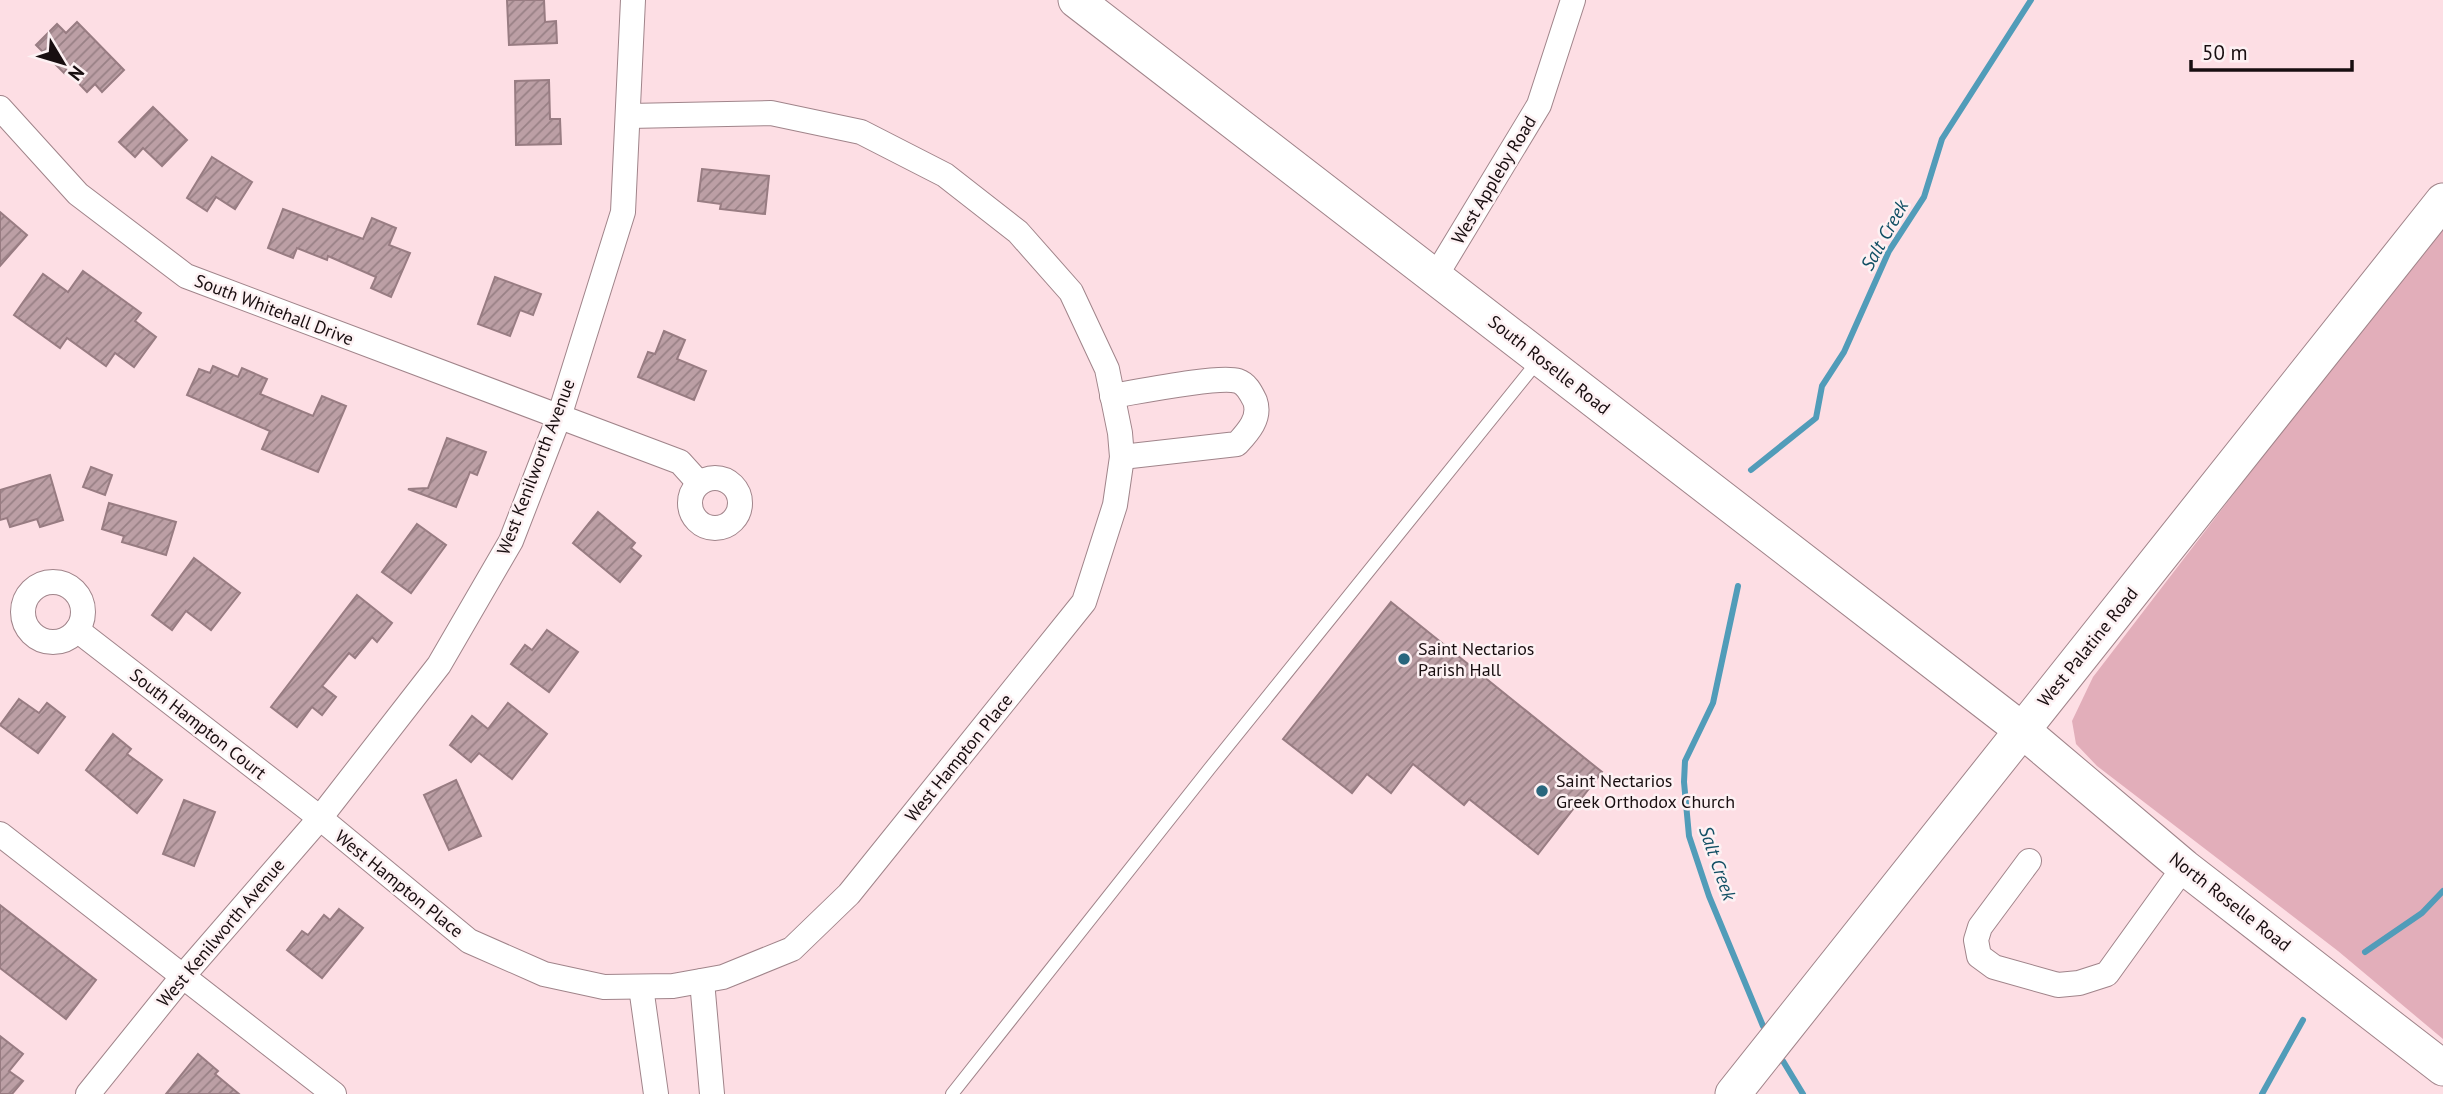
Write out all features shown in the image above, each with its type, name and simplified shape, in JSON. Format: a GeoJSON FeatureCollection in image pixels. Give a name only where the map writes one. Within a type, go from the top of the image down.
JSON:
{"type":"FeatureCollection","features":[{"type":"Feature","properties":{"kind":"main road","name":"South Roselle Road"},"geometry":{"type":"LineString","coordinates":[[1076,0],[2022,730]]}},
{"type":"Feature","properties":{"kind":"main road","name":"West Palatine Road"},"geometry":{"type":"LineString","coordinates":[[1733,1094],[2443,201]]}},
{"type":"Feature","properties":{"kind":"main road","name":"North Roselle Road"},"geometry":{"type":"LineString","coordinates":[[2022,730],[2183,867],[2443,1068]]}},
{"type":"Feature","properties":{"kind":"street","name":"West Kenilworth Avenue"},"geometry":{"type":"LineString","coordinates":[[88,1094],[183,976],[320,818],[439,664],[511,541],[559,416],[623,212],[633,0]]}},
{"type":"Feature","properties":{"kind":"street","name":"West Appleby Road"},"geometry":{"type":"LineString","coordinates":[[1435,276],[1539,105],[1573,0]]}},
{"type":"Feature","properties":{"kind":"street","name":"South Whitehall Drive"},"geometry":{"type":"LineString","coordinates":[[0,108],[78,194],[186,276],[680,462],[699,483]]}},
{"type":"Feature","properties":{"kind":"street","name":"West Hampton Place"},"geometry":{"type":"LineString","coordinates":[[320,818],[469,941],[544,974],[604,987],[673,986],[723,977],[792,949],[849,894],[1084,602],[1115,505],[1122,457],[1120,433],[1107,369],[1071,292],[1017,232],[945,175],[861,131],[771,113],[629,116]]}},
{"type":"Feature","properties":{"kind":"street"},"geometry":{"type":"LineString","coordinates":[[1112,396],[1219,380],[1239,381],[1250,390],[1257,409],[1251,429],[1237,444],[1122,457]]}},
{"type":"Feature","properties":{"kind":"street","name":"South Hampton Court"},"geometry":{"type":"LineString","coordinates":[[77,630],[320,818]]}},
{"type":"Feature","properties":{"kind":"street"},"geometry":{"type":"LineString","coordinates":[[0,834],[334,1094]]}},
{"type":"Feature","properties":{"kind":"street"},"geometry":{"type":"LineString","coordinates":[[2029,861],[1980,927],[1976,940],[1979,956],[1994,967],[2058,985],[2079,983],[2107,974],[2183,867]]}},
{"type":"Feature","properties":{"kind":"street"},"geometry":{"type":"LineString","coordinates":[[702,981],[712,1094]]}},
{"type":"Feature","properties":{"kind":"street"},"geometry":{"type":"LineString","coordinates":[[641,987],[656,1094]]}},
{"type":"Feature","properties":{"kind":"lane"},"geometry":{"type":"LineString","coordinates":[[953,1094],[1209,768],[1540,358]]}},
{"type":"Feature","properties":{"kind":"shaded area"},"geometry":{"type":"Polygon","coordinates":[[[2443,229],[2443,1039],[2338,951],[2097,766],[2076,744],[2072,721],[2093,677],[2431,237],[2443,229]]]}},
{"type":"Feature","properties":{"kind":"building"},"geometry":{"type":"Polygon","coordinates":[[[507,0],[544,0],[545,22],[556,21],[557,43],[509,45],[507,0]]]}},
{"type":"Feature","properties":{"kind":"building"},"geometry":{"type":"Polygon","coordinates":[[[77,22],[124,70],[102,92],[95,84],[87,92],[36,45],[57,24],[66,33],[77,22]]]}},
{"type":"Feature","properties":{"kind":"building"},"geometry":{"type":"Polygon","coordinates":[[[549,80],[550,119],[560,119],[561,144],[516,145],[515,81],[549,80]]]}},
{"type":"Feature","properties":{"kind":"building"},"geometry":{"type":"Polygon","coordinates":[[[153,107],[187,140],[162,166],[143,148],[135,157],[119,142],[153,107]]]}},
{"type":"Feature","properties":{"kind":"building"},"geometry":{"type":"Polygon","coordinates":[[[212,157],[252,182],[235,209],[216,197],[207,211],[187,198],[212,157]]]}},
{"type":"Feature","properties":{"kind":"building"},"geometry":{"type":"Polygon","coordinates":[[[702,169],[769,176],[765,214],[720,209],[721,204],[698,201],[702,169]]]}},
{"type":"Feature","properties":{"kind":"building"},"geometry":{"type":"Polygon","coordinates":[[[283,209],[363,239],[372,218],[396,228],[389,245],[410,253],[391,297],[371,288],[376,277],[328,256],[327,260],[297,248],[293,258],[268,248],[283,209]]]}},
{"type":"Feature","properties":{"kind":"building"},"geometry":{"type":"Polygon","coordinates":[[[0,212],[27,235],[0,266],[0,212]]]}},
{"type":"Feature","properties":{"kind":"building"},"geometry":{"type":"Polygon","coordinates":[[[83,271],[141,313],[135,321],[156,337],[134,367],[115,353],[106,366],[67,338],[60,348],[14,315],[43,274],[68,292],[83,271]]]}},
{"type":"Feature","properties":{"kind":"building"},"geometry":{"type":"Polygon","coordinates":[[[495,277],[541,294],[533,315],[520,310],[510,336],[478,324],[495,277]]]}},
{"type":"Feature","properties":{"kind":"building"},"geometry":{"type":"Polygon","coordinates":[[[664,331],[685,340],[677,359],[706,371],[694,400],[638,377],[648,352],[655,354],[664,331]]]}},
{"type":"Feature","properties":{"kind":"building"},"geometry":{"type":"Polygon","coordinates":[[[213,366],[238,377],[242,368],[267,379],[260,394],[313,416],[322,396],[346,406],[318,472],[262,449],[270,431],[187,395],[199,369],[210,373],[213,366]]]}},
{"type":"Feature","properties":{"kind":"building"},"geometry":{"type":"Polygon","coordinates":[[[447,438],[486,452],[477,475],[470,472],[456,507],[408,489],[428,488],[447,438]]]}},
{"type":"Feature","properties":{"kind":"building"},"geometry":{"type":"Polygon","coordinates":[[[91,467],[112,475],[105,495],[83,487],[91,467]]]}},
{"type":"Feature","properties":{"kind":"building"},"geometry":{"type":"Polygon","coordinates":[[[50,475],[63,520],[40,527],[37,519],[10,527],[7,518],[0,520],[0,490],[50,475]]]}},
{"type":"Feature","properties":{"kind":"building"},"geometry":{"type":"Polygon","coordinates":[[[109,503],[176,522],[166,555],[122,542],[124,536],[102,529],[109,503]]]}},
{"type":"Feature","properties":{"kind":"building"},"geometry":{"type":"Polygon","coordinates":[[[598,512],[635,543],[631,548],[641,556],[620,582],[573,543],[598,512]]]}},
{"type":"Feature","properties":{"kind":"building"},"geometry":{"type":"Polygon","coordinates":[[[417,524],[446,545],[411,593],[382,572],[417,524]]]}},
{"type":"Feature","properties":{"kind":"building"},"geometry":{"type":"Polygon","coordinates":[[[194,558],[240,593],[211,630],[186,611],[172,630],[152,615],[194,558]]]}},
{"type":"Feature","properties":{"kind":"building"},"geometry":{"type":"Polygon","coordinates":[[[357,595],[392,623],[377,642],[372,637],[355,658],[349,653],[322,686],[336,697],[322,715],[312,707],[297,727],[271,707],[357,595]]]}},
{"type":"Feature","properties":{"kind":"building","name":"Saint Nectarios Parish Hall"},"geometry":{"type":"Polygon","coordinates":[[[1391,602],[1602,772],[1538,854],[1469,799],[1464,805],[1413,764],[1391,793],[1367,774],[1352,793],[1283,739],[1391,602]]]}},
{"type":"Feature","properties":{"kind":"building"},"geometry":{"type":"Polygon","coordinates":[[[547,630],[578,652],[549,692],[511,664],[525,645],[532,650],[547,630]]]}},
{"type":"Feature","properties":{"kind":"building"},"geometry":{"type":"Polygon","coordinates":[[[19,699],[39,713],[47,703],[65,717],[38,753],[0,725],[19,699]]]}},
{"type":"Feature","properties":{"kind":"building"},"geometry":{"type":"Polygon","coordinates":[[[508,703],[547,734],[512,779],[479,753],[471,762],[450,745],[472,716],[488,729],[508,703]]]}},
{"type":"Feature","properties":{"kind":"building"},"geometry":{"type":"Polygon","coordinates":[[[113,734],[131,749],[127,754],[162,780],[137,813],[86,770],[113,734]]]}},
{"type":"Feature","properties":{"kind":"building"},"geometry":{"type":"Polygon","coordinates":[[[456,780],[481,836],[449,850],[424,795],[456,780]]]}},
{"type":"Feature","properties":{"kind":"building"},"geometry":{"type":"Polygon","coordinates":[[[184,800],[215,812],[194,866],[163,854],[184,800]]]}},
{"type":"Feature","properties":{"kind":"building"},"geometry":{"type":"Polygon","coordinates":[[[0,905],[96,980],[66,1019],[0,968],[0,905]]]}},
{"type":"Feature","properties":{"kind":"building"},"geometry":{"type":"Polygon","coordinates":[[[339,909],[363,928],[322,978],[287,950],[302,931],[308,935],[324,915],[330,920],[339,909]]]}},
{"type":"Feature","properties":{"kind":"building"},"geometry":{"type":"Polygon","coordinates":[[[0,1036],[23,1054],[9,1071],[23,1081],[12,1094],[0,1094],[0,1036]]]}},
{"type":"Feature","properties":{"kind":"building"},"geometry":{"type":"Polygon","coordinates":[[[198,1054],[218,1071],[215,1074],[239,1094],[166,1094],[198,1054]]]}},
{"type":"Feature","properties":{"kind":"waterway","name":"Salt Creek"},"geometry":{"type":"LineString","coordinates":[[1751,470],[1816,418],[1822,386],[1844,352],[1889,251],[1924,197],[1942,139],[2031,0]]}},
{"type":"Feature","properties":{"kind":"waterway","name":"Salt Creek"},"geometry":{"type":"LineString","coordinates":[[1738,586],[1713,703],[1685,761],[1684,782],[1689,836],[1709,896],[1763,1026]]}},
{"type":"Feature","properties":{"kind":"waterway"},"geometry":{"type":"LineString","coordinates":[[2365,952],[2422,913],[2443,891]]}},
{"type":"Feature","properties":{"kind":"waterway"},"geometry":{"type":"LineString","coordinates":[[2262,1094],[2303,1020]]}},
{"type":"Feature","properties":{"kind":"waterway","name":"Salt Creek"},"geometry":{"type":"LineString","coordinates":[[1783,1061],[1803,1094]]}},
{"type":"Feature","properties":{"kind":"place","name":"Saint Nectarios Parish Hall"},"geometry":{"type":"Point","coordinates":[1404,659]}},
{"type":"Feature","properties":{"kind":"place","name":"Saint Nectarios Greek Orthodox Church"},"geometry":{"type":"Point","coordinates":[1542,791]}}]}
